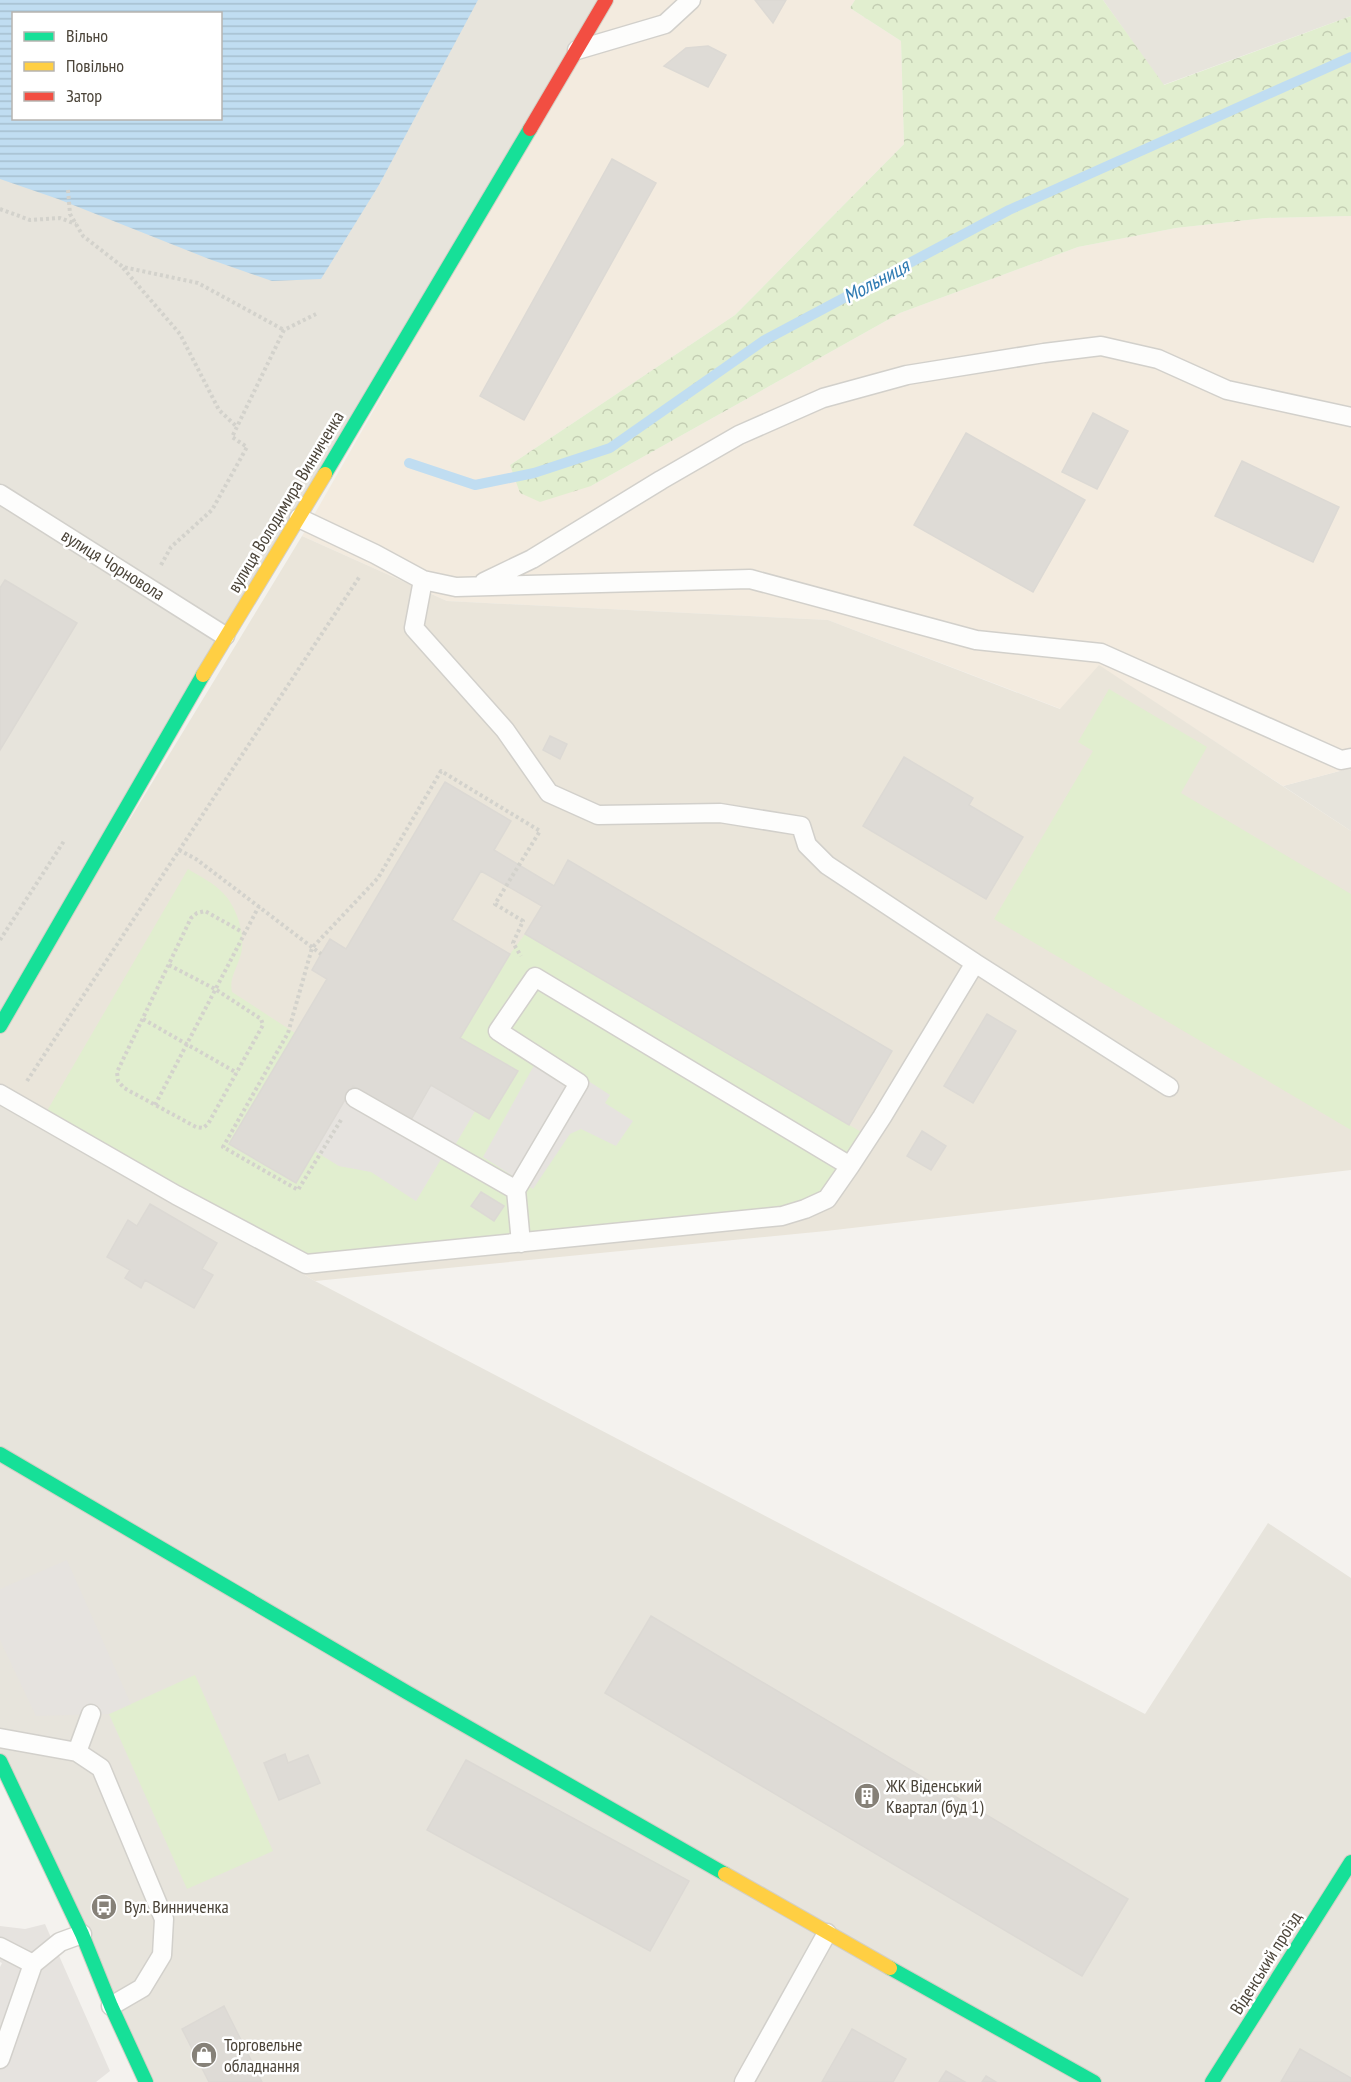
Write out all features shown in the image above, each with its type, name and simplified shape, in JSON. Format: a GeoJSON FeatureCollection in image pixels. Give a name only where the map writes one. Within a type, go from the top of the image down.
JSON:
{"type":"FeatureCollection","features":[{"type":"Feature","properties":{"kind":"main road","name":"вулиця Володимира Винниченка"},"geometry":{"type":"LineString","coordinates":[[0,1026],[225,636],[299,518],[606,0]]}},
{"type":"Feature","properties":{"kind":"main road"},"geometry":{"type":"LineString","coordinates":[[0,1454],[827,1933],[1094,2082]]}},
{"type":"Feature","properties":{"kind":"main road"},"geometry":{"type":"LineString","coordinates":[[0,1761],[82,1935],[146,2082]]}},
{"type":"Feature","properties":{"kind":"main road","name":"Віденський проїзд"},"geometry":{"type":"LineString","coordinates":[[1212,2082],[1351,1862]]}},
{"type":"Feature","properties":{"kind":"lane"},"geometry":{"type":"LineString","coordinates":[[576,51],[665,24],[691,0]]}},
{"type":"Feature","properties":{"kind":"lane"},"geometry":{"type":"LineString","coordinates":[[477,586],[532,559],[738,435],[823,398],[907,375],[1101,346],[1158,359],[1227,390],[1351,417]]}},
{"type":"Feature","properties":{"kind":"lane","name":"вулиця Чорновола"},"geometry":{"type":"LineString","coordinates":[[0,494],[225,636]]}},
{"type":"Feature","properties":{"kind":"lane"},"geometry":{"type":"LineString","coordinates":[[299,518],[423,580],[456,587],[750,579],[976,640],[1101,653],[1341,759],[1351,758]]}},
{"type":"Feature","properties":{"kind":"lane"},"geometry":{"type":"LineString","coordinates":[[423,580],[414,628],[505,730],[549,793],[598,815],[720,813],[801,826],[807,845],[827,865],[1169,1087]]}},
{"type":"Feature","properties":{"kind":"lane"},"geometry":{"type":"LineString","coordinates":[[7,1098],[177,1196],[306,1264],[782,1216],[827,1199],[850,1166],[975,963]]}},
{"type":"Feature","properties":{"kind":"lane"},"geometry":{"type":"LineString","coordinates":[[521,1244],[516,1190],[579,1083],[498,1031],[535,977],[850,1166]]}},
{"type":"Feature","properties":{"kind":"lane"},"geometry":{"type":"LineString","coordinates":[[355,1098],[516,1190]]}},
{"type":"Feature","properties":{"kind":"lane"},"geometry":{"type":"LineString","coordinates":[[77,1752],[91,1714]]}},
{"type":"Feature","properties":{"kind":"lane"},"geometry":{"type":"LineString","coordinates":[[0,1738],[77,1752],[101,1768],[165,1919],[162,1955],[142,1988],[111,2006]]}},
{"type":"Feature","properties":{"kind":"lane"},"geometry":{"type":"LineString","coordinates":[[744,2082],[827,1933]]}},
{"type":"Feature","properties":{"kind":"lane"},"geometry":{"type":"LineString","coordinates":[[0,2059],[33,1964],[60,1942],[82,1935]]}},
{"type":"Feature","properties":{"kind":"lane"},"geometry":{"type":"LineString","coordinates":[[0,1947],[33,1964]]}},
{"type":"Feature","properties":{"kind":"path"},"geometry":{"type":"LineString","coordinates":[[68,190],[70,214],[83,236],[123,267],[180,334],[219,410],[237,427]]}},
{"type":"Feature","properties":{"kind":"path"},"geometry":{"type":"LineString","coordinates":[[0,209],[30,220],[60,218],[76,225]]}},
{"type":"Feature","properties":{"kind":"path"},"geometry":{"type":"LineString","coordinates":[[123,267],[198,283],[284,330]]}},
{"type":"Feature","properties":{"kind":"path"},"geometry":{"type":"LineString","coordinates":[[149,587],[171,548],[212,510],[247,447],[232,437],[284,330],[316,315]]}},
{"type":"Feature","properties":{"kind":"path"},"geometry":{"type":"LineString","coordinates":[[7,1098],[179,850],[375,554]]}},
{"type":"Feature","properties":{"kind":"path"},"geometry":{"type":"LineString","coordinates":[[355,1098],[298,1190],[223,1147],[288,1033],[312,948],[378,878],[441,771],[540,831],[495,904],[523,921],[513,943],[535,977]]}},
{"type":"Feature","properties":{"kind":"path"},"geometry":{"type":"LineString","coordinates":[[179,850],[196,859],[321,954]]}},
{"type":"Feature","properties":{"kind":"path"},"geometry":{"type":"LineString","coordinates":[[154,1105],[259,906]]}},
{"type":"Feature","properties":{"kind":"path"},"geometry":{"type":"LineString","coordinates":[[169,965],[215,989],[261,1019],[263,1025],[208,1124],[203,1128],[196,1127],[124,1088],[118,1081],[117,1072],[191,918],[205,911],[244,933]]}},
{"type":"Feature","properties":{"kind":"path"},"geometry":{"type":"LineString","coordinates":[[143,1019],[237,1073]]}},
{"type":"Feature","properties":{"kind":"shaded area"},"geometry":{"type":"Polygon","coordinates":[[[0,0],[608,0],[0,1033],[0,0]]]}},
{"type":"Feature","properties":{"kind":"shaded area"},"geometry":{"type":"Polygon","coordinates":[[[608,0],[855,0],[850,8],[901,41],[904,144],[735,315],[510,465],[591,486],[900,313],[1078,247],[1176,228],[1266,218],[1351,216],[1351,768],[1283,786],[1099,666],[1061,709],[828,620],[447,601],[302,536],[608,0]]]}},
{"type":"Feature","properties":{"kind":"shaded area"},"geometry":{"type":"Polygon","coordinates":[[[1103,0],[1351,0],[1351,16],[1163,85],[1103,0]]]}},
{"type":"Feature","properties":{"kind":"shaded area"},"geometry":{"type":"Polygon","coordinates":[[[302,536],[447,601],[828,620],[1060,709],[1099,665],[1351,831],[1351,1170],[826,1231],[315,1281],[0,1098],[0,1033],[302,536]]]}},
{"type":"Feature","properties":{"kind":"shaded area"},"geometry":{"type":"Polygon","coordinates":[[[1351,768],[1351,831],[1283,786],[1351,768]]]}},
{"type":"Feature","properties":{"kind":"shaded area"},"geometry":{"type":"Polygon","coordinates":[[[542,1051],[610,1095],[605,1103],[633,1121],[616,1146],[581,1129],[570,1134],[533,1189],[483,1157],[542,1051]]]}},
{"type":"Feature","properties":{"kind":"shaded area"},"geometry":{"type":"Polygon","coordinates":[[[431,1085],[475,1111],[448,1157],[441,1159],[416,1201],[371,1172],[339,1166],[315,1151],[353,1086],[410,1119],[431,1085]]]}},
{"type":"Feature","properties":{"kind":"shaded area"},"geometry":{"type":"Polygon","coordinates":[[[0,1098],[315,1281],[1145,1714],[1268,1523],[1351,1578],[1351,2082],[150,2082],[0,1757],[0,1098]]]}},
{"type":"Feature","properties":{"kind":"shaded area"},"geometry":{"type":"Polygon","coordinates":[[[67,1560],[131,1704],[109,1714],[36,1716],[0,1640],[0,1589],[67,1560]]]}},
{"type":"Feature","properties":{"kind":"shaded area"},"geometry":{"type":"Polygon","coordinates":[[[45,1924],[110,2071],[96,2082],[0,2082],[0,1967],[2,1963],[0,1962],[0,1926],[25,1929],[45,1924]]]}},
{"type":"Feature","properties":{"kind":"green space"},"geometry":{"type":"Polygon","coordinates":[[[855,0],[1103,0],[1164,85],[1351,16],[1351,216],[1266,218],[1176,228],[1078,247],[900,313],[591,486],[540,502],[520,493],[510,465],[735,315],[904,144],[901,41],[850,8],[855,0]]]}},
{"type":"Feature","properties":{"kind":"green space"},"geometry":{"type":"Polygon","coordinates":[[[1109,689],[1207,747],[1181,793],[1351,894],[1351,1130],[994,919],[1093,751],[1078,742],[1109,689]]]}},
{"type":"Feature","properties":{"kind":"green space"},"geometry":{"type":"Polygon","coordinates":[[[188,869],[219,889],[233,906],[236,914],[241,932],[242,949],[232,979],[232,992],[295,1033],[230,1144],[295,1183],[315,1151],[339,1166],[371,1171],[416,1201],[441,1159],[448,1157],[475,1111],[489,1119],[517,1072],[460,1038],[510,954],[525,934],[868,1136],[824,1198],[780,1215],[307,1261],[44,1116],[188,869]]]}},
{"type":"Feature","properties":{"kind":"green space"},"geometry":{"type":"Polygon","coordinates":[[[195,1675],[273,1851],[187,1889],[109,1714],[195,1675]]]}},
{"type":"Feature","properties":{"kind":"water"},"geometry":{"type":"Polygon","coordinates":[[[0,0],[478,0],[379,185],[321,279],[272,281],[209,259],[58,199],[0,179],[0,0]]]}},
{"type":"Feature","properties":{"kind":"building"},"geometry":{"type":"Polygon","coordinates":[[[755,0],[786,0],[773,23],[755,0]]]}},
{"type":"Feature","properties":{"kind":"building"},"geometry":{"type":"Polygon","coordinates":[[[708,46],[726,55],[708,87],[664,66],[686,48],[708,46]]]}},
{"type":"Feature","properties":{"kind":"building"},"geometry":{"type":"Polygon","coordinates":[[[612,159],[656,183],[524,420],[480,396],[612,159]]]}},
{"type":"Feature","properties":{"kind":"building"},"geometry":{"type":"Polygon","coordinates":[[[1093,413],[1128,431],[1097,489],[1062,472],[1093,413]]]}},
{"type":"Feature","properties":{"kind":"building"},"geometry":{"type":"Polygon","coordinates":[[[966,433],[1085,500],[1033,592],[914,525],[966,433]]]}},
{"type":"Feature","properties":{"kind":"building"},"geometry":{"type":"Polygon","coordinates":[[[1242,461],[1339,507],[1313,562],[1215,516],[1242,461]]]}},
{"type":"Feature","properties":{"kind":"building"},"geometry":{"type":"Polygon","coordinates":[[[5,580],[77,623],[0,750],[0,588],[5,580]]]}},
{"type":"Feature","properties":{"kind":"building"},"geometry":{"type":"Polygon","coordinates":[[[550,736],[567,744],[560,759],[543,750],[550,736]]]}},
{"type":"Feature","properties":{"kind":"building"},"geometry":{"type":"Polygon","coordinates":[[[904,757],[973,798],[969,805],[1023,837],[986,899],[863,826],[904,757]]]}},
{"type":"Feature","properties":{"kind":"building"},"geometry":{"type":"Polygon","coordinates":[[[445,782],[511,821],[494,850],[554,886],[568,860],[892,1051],[849,1125],[525,934],[542,906],[481,871],[452,920],[510,954],[460,1038],[518,1071],[489,1119],[431,1085],[411,1120],[353,1086],[296,1183],[229,1144],[327,979],[312,970],[321,954],[330,939],[346,949],[445,782]]]}},
{"type":"Feature","properties":{"kind":"building"},"geometry":{"type":"Polygon","coordinates":[[[987,1014],[1016,1031],[973,1103],[944,1086],[987,1014]]]}},
{"type":"Feature","properties":{"kind":"building"},"geometry":{"type":"Polygon","coordinates":[[[922,1131],[946,1146],[931,1170],[907,1156],[922,1131]]]}},
{"type":"Feature","properties":{"kind":"building"},"geometry":{"type":"Polygon","coordinates":[[[481,1192],[504,1206],[494,1221],[471,1206],[481,1192]]]}},
{"type":"Feature","properties":{"kind":"building"},"geometry":{"type":"Polygon","coordinates":[[[150,1204],[217,1243],[202,1269],[213,1275],[194,1308],[145,1280],[141,1288],[125,1278],[130,1270],[107,1257],[128,1220],[137,1226],[150,1204]]]}},
{"type":"Feature","properties":{"kind":"building","name":"ЖК Віденський Квартал (буд 1)"},"geometry":{"type":"Polygon","coordinates":[[[651,1616],[1128,1899],[1082,1976],[605,1693],[651,1616]]]}},
{"type":"Feature","properties":{"kind":"building"},"geometry":{"type":"Polygon","coordinates":[[[285,1754],[288,1763],[308,1755],[320,1783],[279,1800],[264,1763],[285,1754]]]}},
{"type":"Feature","properties":{"kind":"building"},"geometry":{"type":"Polygon","coordinates":[[[466,1760],[689,1881],[650,1951],[427,1830],[466,1760]]]}},
{"type":"Feature","properties":{"kind":"building"},"geometry":{"type":"Polygon","coordinates":[[[224,2006],[262,2082],[209,2082],[182,2029],[224,2006]]]}},
{"type":"Feature","properties":{"kind":"building"},"geometry":{"type":"Polygon","coordinates":[[[852,2029],[906,2059],[893,2082],[822,2082],[852,2029]]]}},
{"type":"Feature","properties":{"kind":"building"},"geometry":{"type":"Polygon","coordinates":[[[1300,2049],[1351,2078],[1351,2082],[1281,2082],[1300,2049]]]}},
{"type":"Feature","properties":{"kind":"building"},"geometry":{"type":"Polygon","coordinates":[[[946,2071],[965,2082],[939,2082],[946,2071]]]}},
{"type":"Feature","properties":{"kind":"building"},"geometry":{"type":"Polygon","coordinates":[[[986,2076],[996,2082],[982,2082],[986,2076]]]}},
{"type":"Feature","properties":{"kind":"waterway","name":"Мольниця"},"geometry":{"type":"LineString","coordinates":[[409,463],[475,485],[534,473],[610,448],[763,341],[1009,210],[1351,57]]}},
{"type":"Feature","properties":{"kind":"traffic: fast"},"geometry":{"type":"LineString","coordinates":[[325,474],[530,129]]}},
{"type":"Feature","properties":{"kind":"traffic: fast"},"geometry":{"type":"LineString","coordinates":[[0,1026],[203,675]]}},
{"type":"Feature","properties":{"kind":"traffic: fast"},"geometry":{"type":"LineString","coordinates":[[0,1454],[408,1693],[725,1874]]}},
{"type":"Feature","properties":{"kind":"traffic: fast"},"geometry":{"type":"LineString","coordinates":[[0,1761],[82,1934],[111,2006],[146,2082]]}},
{"type":"Feature","properties":{"kind":"traffic: fast"},"geometry":{"type":"LineString","coordinates":[[1212,2082],[1351,1862]]}},
{"type":"Feature","properties":{"kind":"traffic: fast"},"geometry":{"type":"LineString","coordinates":[[890,1968],[1094,2082]]}},
{"type":"Feature","properties":{"kind":"traffic: slow"},"geometry":{"type":"LineString","coordinates":[[203,675],[325,474]]}},
{"type":"Feature","properties":{"kind":"traffic: slow"},"geometry":{"type":"LineString","coordinates":[[725,1874],[890,1968]]}},
{"type":"Feature","properties":{"kind":"traffic: jam"},"geometry":{"type":"LineString","coordinates":[[530,129],[606,0]]}},
{"type":"Feature","properties":{"kind":"place","name":"ЖК Віденський Квартал (буд 1)"},"geometry":{"type":"Point","coordinates":[867,1796]}},
{"type":"Feature","properties":{"kind":"place","name":"Вул. Винниченка"},"geometry":{"type":"Point","coordinates":[104,1907]}},
{"type":"Feature","properties":{"kind":"place","name":"Торговельне обладнання"},"geometry":{"type":"Point","coordinates":[204,2055]}}]}
